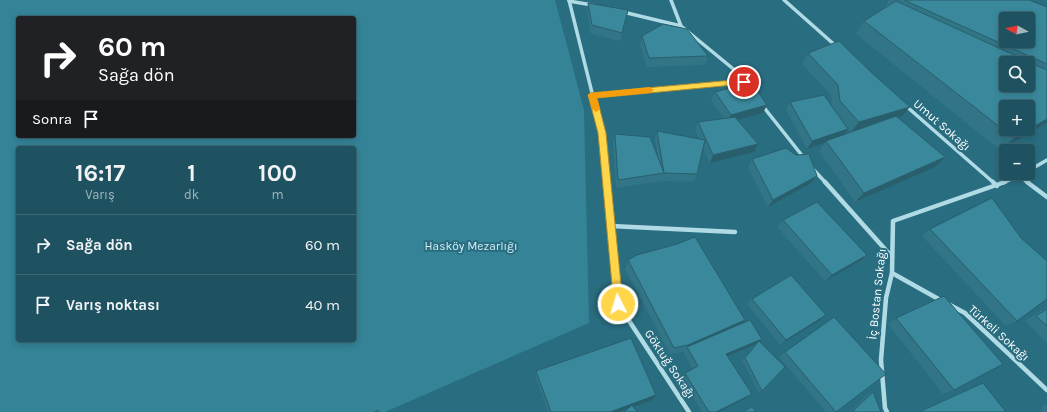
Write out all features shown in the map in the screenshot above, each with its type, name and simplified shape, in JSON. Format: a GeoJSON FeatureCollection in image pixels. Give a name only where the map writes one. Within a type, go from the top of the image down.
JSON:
{"type":"FeatureCollection","features":[{"type":"Feature","properties":{"kind":"street"},"geometry":{"type":"LineString","coordinates":[[569,0],[597,6]]}},
{"type":"Feature","properties":{"kind":"street","name":"Göktuğ Sokağı"},"geometry":{"type":"LineString","coordinates":[[569,0],[602,133],[618,304],[689,412]]}},
{"type":"Feature","properties":{"kind":"street"},"geometry":{"type":"LineString","coordinates":[[671,0],[681,26]]}},
{"type":"Feature","properties":{"kind":"street"},"geometry":{"type":"LineString","coordinates":[[784,0],[843,52]]}},
{"type":"Feature","properties":{"kind":"street"},"geometry":{"type":"LineString","coordinates":[[619,11],[681,26],[737,72],[754,94]]}},
{"type":"Feature","properties":{"kind":"street"},"geometry":{"type":"LineString","coordinates":[[592,95],[744,82]]}},
{"type":"Feature","properties":{"kind":"street"},"geometry":{"type":"LineString","coordinates":[[759,100],[807,161]]}},
{"type":"Feature","properties":{"kind":"street","name":"Umut Sokağı"},"geometry":{"type":"LineString","coordinates":[[902,103],[997,186]]}},
{"type":"Feature","properties":{"kind":"street"},"geometry":{"type":"LineString","coordinates":[[1035,167],[1047,160]]}},
{"type":"Feature","properties":{"kind":"street"},"geometry":{"type":"LineString","coordinates":[[810,165],[892,257]]}},
{"type":"Feature","properties":{"kind":"street","name":"İç Bostan Sokağı"},"geometry":{"type":"LineString","coordinates":[[887,412],[885,408],[881,360],[886,298],[892,273],[893,221],[997,186],[1010,180]]}},
{"type":"Feature","properties":{"kind":"street"},"geometry":{"type":"LineString","coordinates":[[1024,180],[1047,197]]}},
{"type":"Feature","properties":{"kind":"street"},"geometry":{"type":"LineString","coordinates":[[611,226],[736,232]]}},
{"type":"Feature","properties":{"kind":"street","name":"Türkeli Sokağı"},"geometry":{"type":"LineString","coordinates":[[892,273],[965,313],[1047,390]]}},
{"type":"Feature","properties":{"kind":"green space","name":"Hasköy Mezarlığı"},"geometry":{"type":"Polygon","coordinates":[[[0,0],[555,0],[584,110],[589,323],[385,412],[0,412],[0,0]]]}},
{"type":"Feature","properties":{"kind":"building"},"geometry":{"type":"Polygon","coordinates":[[[904,0],[1029,0],[1047,7],[1047,64],[1035,59],[1035,56],[1029,56],[1011,48],[1035,48],[1035,12],[999,12],[999,43],[904,0]]]}},
{"type":"Feature","properties":{"kind":"building"},"geometry":{"type":"Polygon","coordinates":[[[896,1],[1016,56],[999,56],[999,92],[1035,92],[1035,65],[1047,70],[1047,119],[1035,126],[1035,100],[999,100],[999,126],[864,21],[896,1]]]}},
{"type":"Feature","properties":{"kind":"building"},"geometry":{"type":"Polygon","coordinates":[[[588,3],[628,10],[622,33],[592,25],[588,3]]]}},
{"type":"Feature","properties":{"kind":"building"},"geometry":{"type":"Polygon","coordinates":[[[663,24],[687,29],[708,56],[649,58],[642,36],[663,24]]]}},
{"type":"Feature","properties":{"kind":"building"},"geometry":{"type":"Polygon","coordinates":[[[839,41],[910,107],[859,122],[840,101],[838,85],[808,53],[839,41]]]}},
{"type":"Feature","properties":{"kind":"building"},"geometry":{"type":"Polygon","coordinates":[[[751,82],[767,105],[731,115],[715,92],[751,82]]]}},
{"type":"Feature","properties":{"kind":"building"},"geometry":{"type":"Polygon","coordinates":[[[824,95],[848,129],[812,141],[790,102],[824,95]]]}},
{"type":"Feature","properties":{"kind":"building"},"geometry":{"type":"Polygon","coordinates":[[[896,116],[945,157],[864,193],[826,141],[896,116]]]}},
{"type":"Feature","properties":{"kind":"building"},"geometry":{"type":"Polygon","coordinates":[[[735,117],[758,144],[713,155],[698,122],[735,117]]]}},
{"type":"Feature","properties":{"kind":"building"},"geometry":{"type":"Polygon","coordinates":[[[657,131],[705,140],[697,174],[664,173],[657,131]]]}},
{"type":"Feature","properties":{"kind":"building"},"geometry":{"type":"Polygon","coordinates":[[[615,134],[650,137],[664,173],[618,180],[615,134]]]}},
{"type":"Feature","properties":{"kind":"building"},"geometry":{"type":"Polygon","coordinates":[[[786,148],[796,155],[809,154],[817,176],[773,200],[752,159],[786,148]]]}},
{"type":"Feature","properties":{"kind":"building"},"geometry":{"type":"Polygon","coordinates":[[[992,198],[1021,238],[1047,261],[1047,299],[1017,321],[930,229],[992,198]]]}},
{"type":"Feature","properties":{"kind":"building"},"geometry":{"type":"Polygon","coordinates":[[[817,202],[867,255],[832,275],[783,220],[817,202]]]}},
{"type":"Feature","properties":{"kind":"building"},"geometry":{"type":"Polygon","coordinates":[[[695,237],[745,320],[688,345],[674,348],[628,260],[637,255],[677,244],[695,237]]]}},
{"type":"Feature","properties":{"kind":"building"},"geometry":{"type":"Polygon","coordinates":[[[791,275],[826,315],[786,340],[752,299],[791,275]]]}},
{"type":"Feature","properties":{"kind":"building"},"geometry":{"type":"Polygon","coordinates":[[[944,296],[1003,364],[954,390],[896,318],[944,296]]]}},
{"type":"Feature","properties":{"kind":"building"},"geometry":{"type":"Polygon","coordinates":[[[1047,309],[1047,326],[1036,316],[1047,309]]]}},
{"type":"Feature","properties":{"kind":"building"},"geometry":{"type":"Polygon","coordinates":[[[834,317],[886,374],[836,412],[785,352],[834,317]]]}},
{"type":"Feature","properties":{"kind":"building"},"geometry":{"type":"Polygon","coordinates":[[[750,320],[762,339],[726,354],[752,394],[716,412],[709,412],[685,373],[698,366],[687,347],[750,320]]]}},
{"type":"Feature","properties":{"kind":"building"},"geometry":{"type":"Polygon","coordinates":[[[631,338],[656,395],[610,412],[551,412],[536,371],[631,338]]]}},
{"type":"Feature","properties":{"kind":"building"},"geometry":{"type":"Polygon","coordinates":[[[759,341],[785,367],[762,391],[745,358],[759,341]]]}},
{"type":"Feature","properties":{"kind":"building"},"geometry":{"type":"Polygon","coordinates":[[[983,383],[1006,412],[919,412],[983,383]]]}},
{"type":"Feature","properties":{"kind":"building"},"geometry":{"type":"Polygon","coordinates":[[[873,392],[881,412],[852,412],[873,392]]]}},
{"type":"Feature","properties":{"kind":"building"},"geometry":{"type":"Polygon","coordinates":[[[632,405],[637,412],[624,412],[632,405]]]}},
{"type":"Feature","properties":{"kind":"building"},"geometry":{"type":"Polygon","coordinates":[[[752,407],[756,412],[742,412],[752,407]]]}},
{"type":"Feature","properties":{"kind":"slow traffic"},"geometry":{"type":"LineString","coordinates":[[596,109],[592,95],[650,90]]}},
{"type":"Feature","properties":{"kind":"route"},"geometry":{"type":"LineString","coordinates":[[618,304],[602,133],[592,95],[744,82]]}}]}
